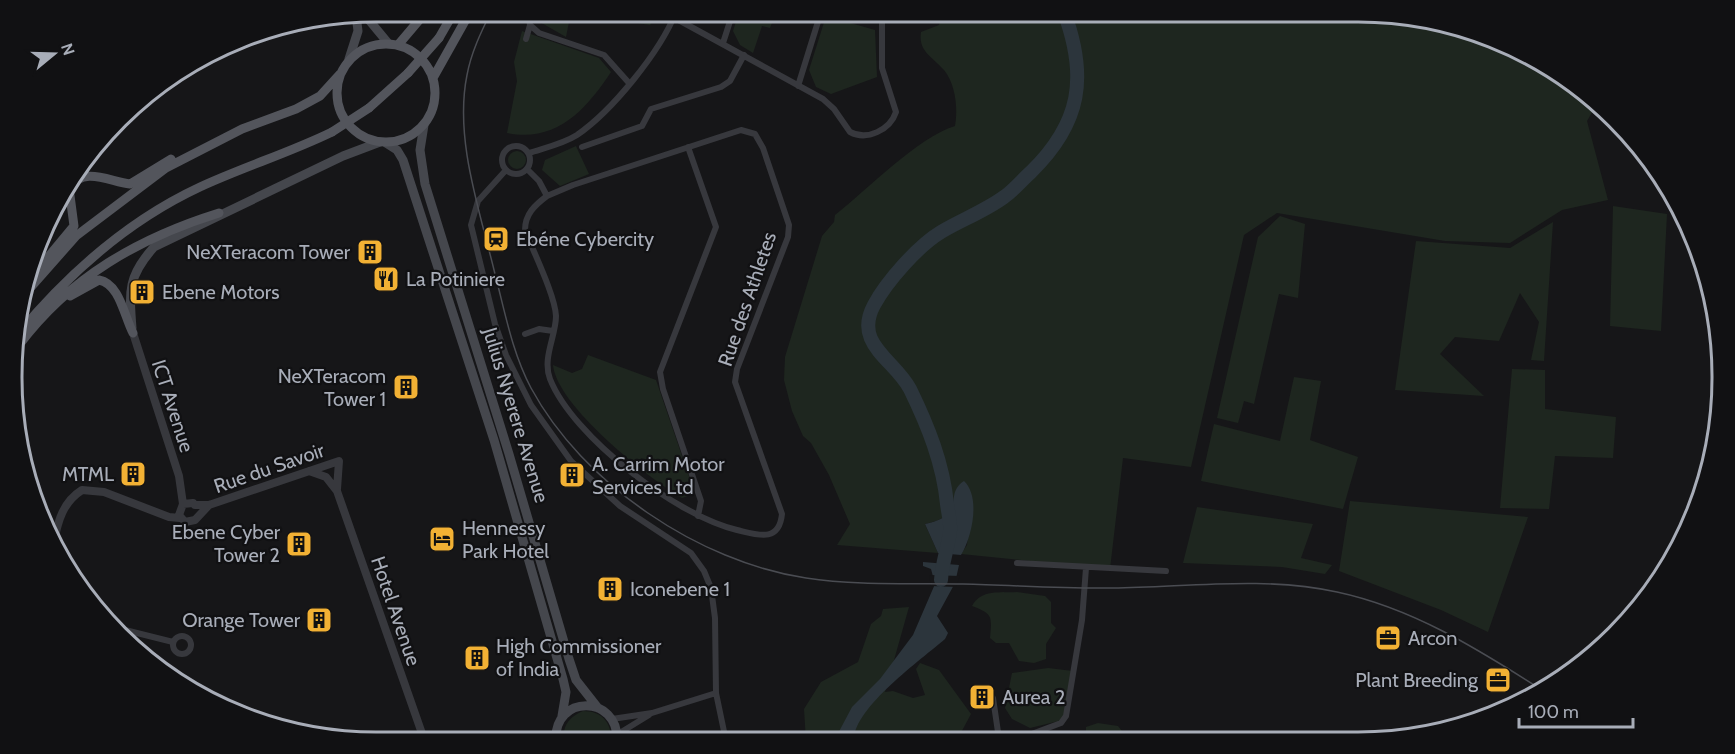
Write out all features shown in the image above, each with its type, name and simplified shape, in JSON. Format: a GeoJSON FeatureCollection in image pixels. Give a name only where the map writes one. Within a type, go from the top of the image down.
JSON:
{"type":"FeatureCollection","features":[{"type":"Feature","properties":{"kind":"main road"},"geometry":{"type":"LineString","coordinates":[[372,22],[393,44]]}},
{"type":"Feature","properties":{"kind":"main road"},"geometry":{"type":"LineString","coordinates":[[393,44],[416,22]]}},
{"type":"Feature","properties":{"kind":"main road"},"geometry":{"type":"LineString","coordinates":[[27,324],[71,276],[138,222],[199,187],[332,132],[369,108],[408,74],[439,38],[448,22]]}},
{"type":"Feature","properties":{"kind":"main road"},"geometry":{"type":"LineString","coordinates":[[433,78],[465,22]]}},
{"type":"Feature","properties":{"kind":"main road","name":"Julius Nyerere Avenue"},"geometry":{"type":"LineString","coordinates":[[357,23],[358,31],[336,89],[338,104],[343,118],[353,130],[365,138],[397,150],[404,160],[494,440],[563,679],[566,692],[556,732]]}},
{"type":"Feature","properties":{"kind":"main road"},"geometry":{"type":"LineString","coordinates":[[349,59],[360,50],[374,45],[393,44],[413,51],[426,63],[433,78]]}},
{"type":"Feature","properties":{"kind":"main road"},"geometry":{"type":"LineString","coordinates":[[36,281],[76,236],[166,168],[242,129],[296,109],[321,96],[340,74]]}},
{"type":"Feature","properties":{"kind":"main road","name":"Julius Nyerere Avenue"},"geometry":{"type":"LineString","coordinates":[[433,78],[434,107],[424,125],[420,150],[425,184],[509,454],[573,671],[582,688],[598,708],[612,719]]}},
{"type":"Feature","properties":{"kind":"main road"},"geometry":{"type":"LineString","coordinates":[[25,337],[76,285],[99,268],[175,227],[219,213],[285,186],[343,156],[383,143],[401,141],[424,125]]}},
{"type":"Feature","properties":{"kind":"main road"},"geometry":{"type":"LineString","coordinates":[[85,176],[96,176],[130,184],[159,165],[221,133],[242,129]]}},
{"type":"Feature","properties":{"kind":"main road"},"geometry":{"type":"LineString","coordinates":[[40,267],[74,226],[70,199]]}},
{"type":"Feature","properties":{"kind":"main road"},"geometry":{"type":"LineString","coordinates":[[133,333],[130,288],[141,262],[154,247],[219,213]]}},
{"type":"Feature","properties":{"kind":"main road"},"geometry":{"type":"LineString","coordinates":[[32,328],[70,297],[99,280],[108,283],[117,295],[133,333]]}},
{"type":"Feature","properties":{"kind":"main road"},"geometry":{"type":"LineString","coordinates":[[562,716],[579,706],[598,708]]}},
{"type":"Feature","properties":{"kind":"main road"},"geometry":{"type":"LineString","coordinates":[[612,719],[615,732]]}},
{"type":"Feature","properties":{"kind":"street"},"geometry":{"type":"LineString","coordinates":[[526,39],[530,22]]}},
{"type":"Feature","properties":{"kind":"street"},"geometry":{"type":"LineString","coordinates":[[529,153],[574,136],[591,124],[629,83],[670,22]]}},
{"type":"Feature","properties":{"kind":"street"},"geometry":{"type":"LineString","coordinates":[[687,22],[829,102],[845,127],[856,135],[869,135],[888,124],[894,116],[896,106],[882,68],[882,22]]}},
{"type":"Feature","properties":{"kind":"street"},"geometry":{"type":"LineString","coordinates":[[723,43],[730,22]]}},
{"type":"Feature","properties":{"kind":"street"},"geometry":{"type":"LineString","coordinates":[[798,86],[818,22]]}},
{"type":"Feature","properties":{"kind":"street"},"geometry":{"type":"LineString","coordinates":[[530,25],[538,33],[604,56],[629,83]]}},
{"type":"Feature","properties":{"kind":"street"},"geometry":{"type":"LineString","coordinates":[[582,147],[642,126],[651,109],[721,87],[729,81],[744,55]]}},
{"type":"Feature","properties":{"kind":"street","name":"Rue des Athletes"},"geometry":{"type":"LineString","coordinates":[[741,130],[755,134],[763,148],[789,225],[788,237],[737,369],[735,381],[782,514],[781,524],[769,535],[761,536],[726,528],[698,516],[658,493],[612,456],[561,400],[549,377],[547,364],[555,309],[525,230],[525,220],[532,209],[547,196],[688,147],[741,130]]}},
{"type":"Feature","properties":{"kind":"street"},"geometry":{"type":"LineString","coordinates":[[518,145],[529,153],[531,161],[527,170],[519,174],[506,171],[502,163],[505,150],[518,145]]}},
{"type":"Feature","properties":{"kind":"street"},"geometry":{"type":"LineString","coordinates":[[688,147],[716,227],[660,372],[663,389],[701,501],[698,516]]}},
{"type":"Feature","properties":{"kind":"street"},"geometry":{"type":"LineString","coordinates":[[527,170],[539,181],[547,196]]}},
{"type":"Feature","properties":{"kind":"street"},"geometry":{"type":"LineString","coordinates":[[506,171],[478,201],[471,225],[495,324],[506,355],[531,405],[571,460],[620,506],[691,553],[704,571],[711,588],[715,618],[716,693],[724,732]]}},
{"type":"Feature","properties":{"kind":"street"},"geometry":{"type":"LineString","coordinates":[[525,334],[539,329],[553,331]]}},
{"type":"Feature","properties":{"kind":"street","name":"ICT Avenue"},"geometry":{"type":"LineString","coordinates":[[133,333],[182,489],[181,506]]}},
{"type":"Feature","properties":{"kind":"street","name":"Rue du Savoir"},"geometry":{"type":"LineString","coordinates":[[194,504],[209,505],[339,461]]}},
{"type":"Feature","properties":{"kind":"street","name":"Hotel Avenue"},"geometry":{"type":"LineString","coordinates":[[339,461],[337,491],[421,732]]}},
{"type":"Feature","properties":{"kind":"street"},"geometry":{"type":"LineString","coordinates":[[309,471],[326,477],[337,491]]}},
{"type":"Feature","properties":{"kind":"street","name":"ICT Avenue"},"geometry":{"type":"LineString","coordinates":[[182,489],[194,504]]}},
{"type":"Feature","properties":{"kind":"street"},"geometry":{"type":"LineString","coordinates":[[57,531],[63,511],[73,496],[82,490],[104,492],[158,513],[180,518],[189,523],[198,515],[194,504],[158,513]]}},
{"type":"Feature","properties":{"kind":"street","name":"Rue du Savoir"},"geometry":{"type":"LineString","coordinates":[[198,515],[209,505]]}},
{"type":"Feature","properties":{"kind":"street"},"geometry":{"type":"LineString","coordinates":[[180,518],[181,506]]}},
{"type":"Feature","properties":{"kind":"street"},"geometry":{"type":"LineString","coordinates":[[1017,563],[1166,571]]}},
{"type":"Feature","properties":{"kind":"street"},"geometry":{"type":"LineString","coordinates":[[1037,732],[1061,723],[1066,716],[1082,620],[1086,568]]}},
{"type":"Feature","properties":{"kind":"street"},"geometry":{"type":"LineString","coordinates":[[129,631],[173,642]]}},
{"type":"Feature","properties":{"kind":"street"},"geometry":{"type":"LineString","coordinates":[[612,719],[652,713],[716,693]]}},
{"type":"Feature","properties":{"kind":"street"},"geometry":{"type":"LineString","coordinates":[[993,698],[998,732]]}},
{"type":"Feature","properties":{"kind":"street"},"geometry":{"type":"LineString","coordinates":[[625,732],[652,713]]}},
{"type":"Feature","properties":{"kind":"shaded area"},"geometry":{"type":"Polygon","coordinates":[[[540,22],[569,22],[566,37],[540,22]]]}},
{"type":"Feature","properties":{"kind":"shaded area"},"geometry":{"type":"Polygon","coordinates":[[[630,22],[652,22],[650,25],[630,22]]]}},
{"type":"Feature","properties":{"kind":"shaded area"},"geometry":{"type":"Polygon","coordinates":[[[736,22],[772,22],[770,28],[762,26],[753,53],[740,45],[733,31],[736,22]]]}},
{"type":"Feature","properties":{"kind":"shaded area"},"geometry":{"type":"Polygon","coordinates":[[[824,22],[847,22],[875,30],[877,77],[831,94],[816,87],[809,70],[824,22]]]}},
{"type":"Feature","properties":{"kind":"shaded area"},"geometry":{"type":"Polygon","coordinates":[[[940,22],[1358,22],[1427,29],[1450,35],[1494,49],[1515,59],[1555,82],[1593,111],[1587,121],[1608,200],[1562,210],[1510,243],[1445,241],[1277,213],[1244,235],[1191,467],[1123,458],[1110,569],[961,554],[967,545],[972,499],[954,498],[951,509],[945,516],[925,524],[938,553],[837,545],[850,524],[829,475],[811,443],[803,436],[792,411],[784,380],[785,357],[822,236],[834,222],[835,215],[909,152],[955,126],[954,90],[944,70],[927,54],[921,39],[921,32],[939,25],[940,22]]]}},
{"type":"Feature","properties":{"kind":"shaded area"},"geometry":{"type":"Polygon","coordinates":[[[522,31],[599,58],[611,72],[591,99],[568,120],[555,128],[525,135],[507,133],[517,81],[514,62],[522,31]]]}},
{"type":"Feature","properties":{"kind":"shaded area"},"geometry":{"type":"Polygon","coordinates":[[[576,146],[589,174],[560,186],[542,170],[545,160],[576,146]]]}},
{"type":"Feature","properties":{"kind":"shaded area"},"geometry":{"type":"Polygon","coordinates":[[[517,151],[523,154],[526,160],[523,166],[517,169],[511,166],[508,160],[511,154],[517,151]]]}},
{"type":"Feature","properties":{"kind":"shaded area"},"geometry":{"type":"Polygon","coordinates":[[[1613,206],[1667,214],[1661,331],[1610,326],[1613,206]]]}},
{"type":"Feature","properties":{"kind":"shaded area"},"geometry":{"type":"Polygon","coordinates":[[[1280,216],[1305,224],[1298,298],[1279,294],[1254,404],[1244,401],[1238,423],[1217,418],[1258,237],[1280,216]]]}},
{"type":"Feature","properties":{"kind":"shaded area"},"geometry":{"type":"Polygon","coordinates":[[[1553,222],[1544,361],[1531,360],[1539,322],[1520,293],[1499,341],[1455,337],[1440,354],[1484,396],[1395,390],[1416,241],[1510,248],[1553,222]]]}},
{"type":"Feature","properties":{"kind":"shaded area"},"geometry":{"type":"Polygon","coordinates":[[[588,355],[656,380],[692,485],[691,495],[682,498],[627,458],[586,420],[570,400],[558,382],[553,365],[572,373],[582,369],[588,355]]]}},
{"type":"Feature","properties":{"kind":"shaded area"},"geometry":{"type":"Polygon","coordinates":[[[1512,369],[1545,370],[1545,409],[1616,417],[1613,458],[1555,456],[1549,509],[1500,508],[1512,369]]]}},
{"type":"Feature","properties":{"kind":"shaded area"},"geometry":{"type":"Polygon","coordinates":[[[1294,377],[1321,381],[1310,440],[1358,457],[1343,509],[1201,481],[1214,424],[1280,441],[1294,377]]]}},
{"type":"Feature","properties":{"kind":"shaded area"},"geometry":{"type":"Polygon","coordinates":[[[964,481],[969,488],[973,507],[969,538],[961,555],[938,553],[925,524],[938,520],[951,510],[955,492],[964,481]]]}},
{"type":"Feature","properties":{"kind":"shaded area"},"geometry":{"type":"Polygon","coordinates":[[[1350,501],[1528,517],[1488,632],[1441,610],[1339,571],[1350,501]]]}},
{"type":"Feature","properties":{"kind":"shaded area"},"geometry":{"type":"Polygon","coordinates":[[[1197,507],[1313,524],[1301,558],[1332,565],[1325,574],[1282,567],[1183,563],[1197,507]]]}},
{"type":"Feature","properties":{"kind":"shaded area"},"geometry":{"type":"Polygon","coordinates":[[[923,562],[959,565],[955,583],[937,616],[948,633],[945,639],[876,700],[864,714],[855,732],[839,732],[852,707],[880,679],[913,635],[935,584],[931,569],[923,566],[923,562]]]}},
{"type":"Feature","properties":{"kind":"shaded area"},"geometry":{"type":"Polygon","coordinates":[[[1017,592],[1045,596],[1051,602],[1051,623],[1056,628],[1046,644],[1046,659],[1034,663],[1019,661],[1009,643],[996,643],[990,638],[990,617],[984,611],[972,606],[986,594],[1017,592]]]}},
{"type":"Feature","properties":{"kind":"shaded area"},"geometry":{"type":"Polygon","coordinates":[[[909,607],[885,692],[893,691],[913,698],[925,695],[916,669],[920,663],[939,670],[971,714],[961,732],[805,732],[804,709],[821,682],[858,662],[871,624],[881,616],[883,609],[909,607]]]}},
{"type":"Feature","properties":{"kind":"shaded area"},"geometry":{"type":"Polygon","coordinates":[[[1048,668],[1073,671],[1063,720],[1030,728],[1012,719],[1005,708],[1012,673],[1048,668]]]}},
{"type":"Feature","properties":{"kind":"shaded area"},"geometry":{"type":"Polygon","coordinates":[[[583,711],[596,713],[605,719],[610,732],[564,732],[574,716],[583,711]]]}},
{"type":"Feature","properties":{"kind":"shaded area"},"geometry":{"type":"Polygon","coordinates":[[[1098,723],[1118,726],[1123,732],[1073,732],[1086,731],[1086,727],[1098,723]]]}},
{"type":"Feature","properties":{"kind":"pier"},"geometry":{"type":"Polygon","coordinates":[[[929,575],[960,576],[956,587],[931,586],[929,575]]]}},
{"type":"Feature","properties":{"kind":"waterway"},"geometry":{"type":"LineString","coordinates":[[941,580],[950,528],[938,459],[929,431],[910,389],[872,341],[869,319],[880,296],[913,255],[941,232],[989,207],[1008,194],[1048,154],[1061,135],[1070,117],[1077,78],[1076,58],[1067,22]]}},
{"type":"Feature","properties":{"kind":"tram line"},"geometry":{"type":"LineString","coordinates":[[486,22],[467,75],[464,99],[466,149],[476,200],[514,346],[531,388],[553,423],[581,456],[613,486],[648,513],[686,536],[725,555],[766,569],[825,581],[1094,588],[1254,583],[1282,584],[1337,592],[1365,599],[1417,619],[1467,644],[1534,685]]}},
{"type":"Feature","properties":{"kind":"place","name":"Ebéne Cybercity"},"geometry":{"type":"Point","coordinates":[496,239]}},
{"type":"Feature","properties":{"kind":"place","name":"NeXTeracom Tower"},"geometry":{"type":"Point","coordinates":[370,252]}},
{"type":"Feature","properties":{"kind":"place","name":"La Potiniere"},"geometry":{"type":"Point","coordinates":[386,279]}},
{"type":"Feature","properties":{"kind":"place","name":"Ebene Motors"},"geometry":{"type":"Point","coordinates":[142,292]}},
{"type":"Feature","properties":{"kind":"place","name":"NeXTeracom Tower 1"},"geometry":{"type":"Point","coordinates":[406,387]}},
{"type":"Feature","properties":{"kind":"place","name":"MTML"},"geometry":{"type":"Point","coordinates":[133,474]}},
{"type":"Feature","properties":{"kind":"place","name":"A. Carrim Motor Services Ltd"},"geometry":{"type":"Point","coordinates":[572,475]}},
{"type":"Feature","properties":{"kind":"place","name":"Hennessy Park Hotel"},"geometry":{"type":"Point","coordinates":[442,539]}},
{"type":"Feature","properties":{"kind":"place","name":"Ebene Cyber Tower 2"},"geometry":{"type":"Point","coordinates":[299,544]}},
{"type":"Feature","properties":{"kind":"place","name":"Iconebene 1"},"geometry":{"type":"Point","coordinates":[610,589]}},
{"type":"Feature","properties":{"kind":"place","name":"Orange Tower"},"geometry":{"type":"Point","coordinates":[319,620]}},
{"type":"Feature","properties":{"kind":"place","name":"Arcon"},"geometry":{"type":"Point","coordinates":[1388,638]}},
{"type":"Feature","properties":{"kind":"place","name":"High Commissioner of India"},"geometry":{"type":"Point","coordinates":[477,658]}},
{"type":"Feature","properties":{"kind":"place","name":"Plant Breeding"},"geometry":{"type":"Point","coordinates":[1498,680]}},
{"type":"Feature","properties":{"kind":"place","name":"Aurea 2"},"geometry":{"type":"Point","coordinates":[982,697]}}]}
